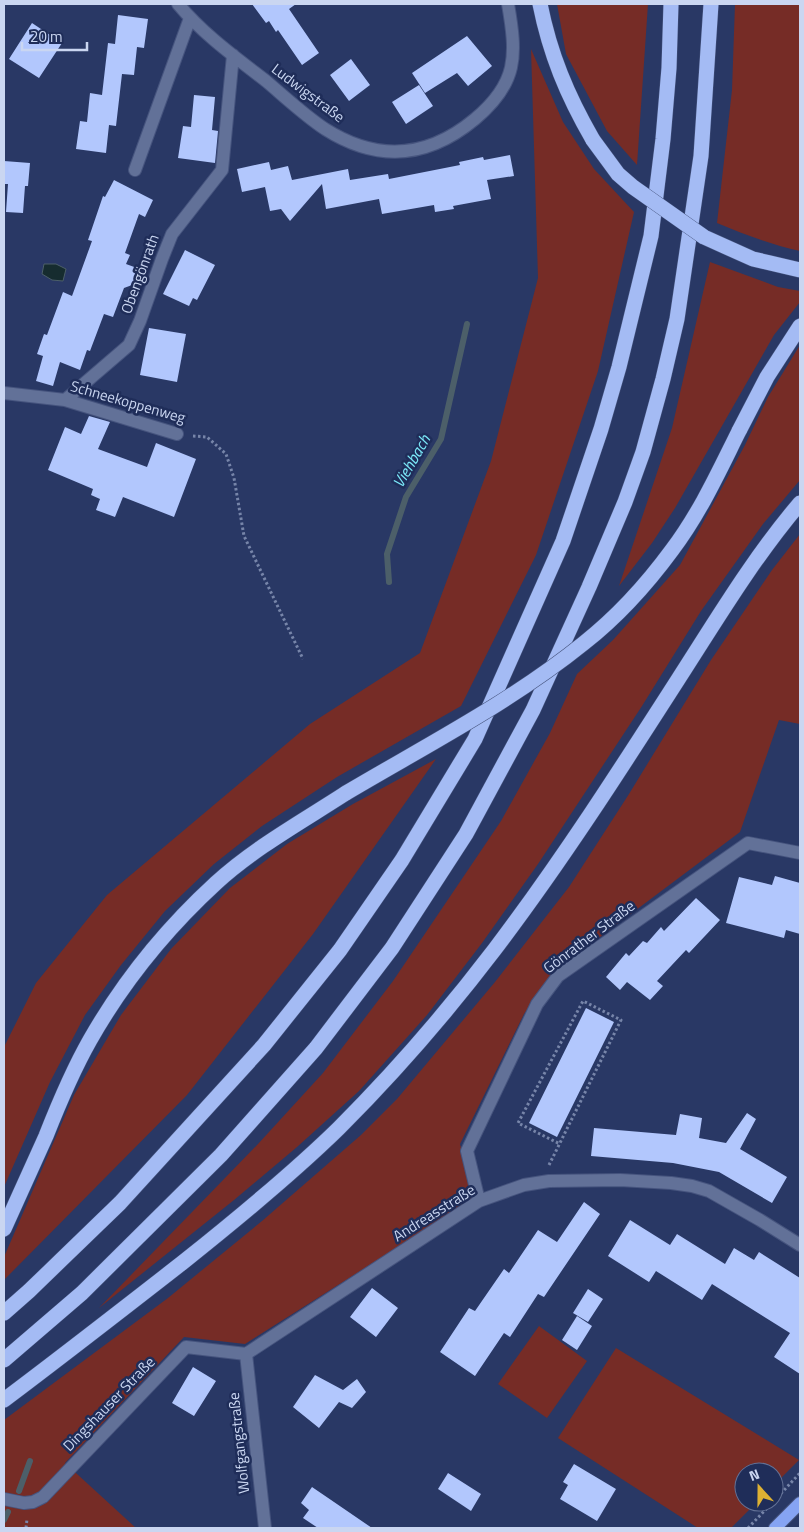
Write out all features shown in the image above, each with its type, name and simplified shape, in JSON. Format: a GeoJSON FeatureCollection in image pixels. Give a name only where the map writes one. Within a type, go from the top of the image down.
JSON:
{"type":"FeatureCollection","features":[{"type":"Feature","properties":{"kind":"highway"},"geometry":{"type":"LineString","coordinates":[[540,4],[554,60],[566,90],[593,140],[618,174],[633,187],[704,237],[753,259],[800,270]]}},
{"type":"Feature","properties":{"kind":"highway"},"geometry":{"type":"LineString","coordinates":[[4,1313],[120,1203],[264,1045],[357,926],[402,860],[475,739],[563,541],[601,429],[619,367],[651,236],[664,139],[671,4]]}},
{"type":"Feature","properties":{"kind":"highway"},"geometry":{"type":"LineString","coordinates":[[4,1360],[82,1293],[207,1169],[316,1048],[392,948],[466,834],[533,710],[625,502],[663,379],[677,319],[701,156],[711,4]]}},
{"type":"Feature","properties":{"kind":"highway"},"geometry":{"type":"LineString","coordinates":[[4,1229],[90,1040],[116,998],[145,960],[183,916],[216,883],[257,851],[346,793],[545,674],[619,612],[673,549],[706,496],[767,376],[800,326]]}},
{"type":"Feature","properties":{"kind":"highway"},"geometry":{"type":"LineString","coordinates":[[4,1400],[113,1318],[237,1219],[337,1130],[426,1034],[494,950],[555,867],[720,614],[800,503]]}},
{"type":"Feature","properties":{"kind":"main road"},"geometry":{"type":"LineString","coordinates":[[775,1528],[800,1503]]}},
{"type":"Feature","properties":{"kind":"street","name":"Ludwigstraße"},"geometry":{"type":"LineString","coordinates":[[178,4],[190,18],[233,55],[324,128],[360,146],[384,152],[403,152],[443,141],[462,130],[490,105],[507,82],[511,69],[514,47],[508,4]]}},
{"type":"Feature","properties":{"kind":"street"},"geometry":{"type":"LineString","coordinates":[[135,170],[190,18]]}},
{"type":"Feature","properties":{"kind":"street","name":"Obengönrath"},"geometry":{"type":"LineString","coordinates":[[65,400],[129,345],[140,321],[172,234],[222,170],[233,55]]}},
{"type":"Feature","properties":{"kind":"street","name":"Schneekoppenweg"},"geometry":{"type":"LineString","coordinates":[[4,394],[65,400],[177,434]]}},
{"type":"Feature","properties":{"kind":"street","name":"Gönrather Straße"},"geometry":{"type":"LineString","coordinates":[[479,1201],[467,1152],[537,1004],[558,976],[748,843],[800,853]]}},
{"type":"Feature","properties":{"kind":"street","name":"Andreasstraße"},"geometry":{"type":"LineString","coordinates":[[246,1354],[479,1201],[524,1185],[549,1181],[648,1181],[692,1186],[709,1191],[760,1220],[800,1246]]}},
{"type":"Feature","properties":{"kind":"street","name":"Dingshauser Straße"},"geometry":{"type":"LineString","coordinates":[[4,1499],[24,1503],[34,1502],[43,1497],[186,1347],[246,1354]]}},
{"type":"Feature","properties":{"kind":"street","name":"Wolfgangstraße"},"geometry":{"type":"LineString","coordinates":[[246,1354],[265,1528]]}},
{"type":"Feature","properties":{"kind":"path","name":"Schneekoppenweg"},"geometry":{"type":"LineString","coordinates":[[177,434],[207,437],[226,454],[234,478],[244,536],[303,659]]}},
{"type":"Feature","properties":{"kind":"path"},"geometry":{"type":"LineString","coordinates":[[549,1181],[550,1164],[560,1144],[621,1020],[583,1001],[518,1123],[560,1144]]}},
{"type":"Feature","properties":{"kind":"path"},"geometry":{"type":"LineString","coordinates":[[784,1490],[800,1473]]}},
{"type":"Feature","properties":{"kind":"path"},"geometry":{"type":"LineString","coordinates":[[748,1528],[763,1512]]}},
{"type":"Feature","properties":{"kind":"shaded area"},"geometry":{"type":"Polygon","coordinates":[[[557,4],[648,4],[637,165],[607,131],[566,54],[557,4]]]}},
{"type":"Feature","properties":{"kind":"shaded area"},"geometry":{"type":"Polygon","coordinates":[[[735,4],[800,4],[800,251],[747,235],[717,223],[732,90],[735,4]]]}},
{"type":"Feature","properties":{"kind":"shaded area"},"geometry":{"type":"Polygon","coordinates":[[[531,49],[563,122],[594,169],[634,212],[598,371],[536,555],[461,706],[337,777],[262,826],[214,864],[165,911],[121,965],[85,1015],[50,1082],[4,1187],[4,1047],[36,983],[107,895],[310,724],[420,653],[491,461],[538,278],[531,49]]]}},
{"type":"Feature","properties":{"kind":"shaded area"},"geometry":{"type":"Polygon","coordinates":[[[710,262],[778,287],[800,291],[800,302],[774,335],[675,508],[652,543],[619,586],[672,428],[710,262]]]}},
{"type":"Feature","properties":{"kind":"shaded area"},"geometry":{"type":"Polygon","coordinates":[[[44,264],[56,264],[66,269],[63,281],[52,280],[42,274],[44,264]]]}},
{"type":"Feature","properties":{"kind":"shaded area"},"geometry":{"type":"Polygon","coordinates":[[[800,345],[800,480],[763,524],[701,611],[642,706],[538,864],[482,943],[427,1015],[359,1091],[234,1200],[99,1308],[258,1144],[323,1073],[393,981],[501,821],[550,733],[577,674],[613,640],[680,565],[745,445],[768,397],[800,345]]]}},
{"type":"Feature","properties":{"kind":"shaded area"},"geometry":{"type":"Polygon","coordinates":[[[800,534],[800,724],[779,720],[740,832],[552,973],[524,1014],[460,1144],[474,1199],[245,1344],[184,1337],[65,1463],[136,1528],[4,1528],[4,1420],[168,1298],[262,1221],[361,1135],[397,1099],[495,982],[569,887],[629,794],[711,660],[772,570],[800,534]]]}},
{"type":"Feature","properties":{"kind":"shaded area"},"geometry":{"type":"Polygon","coordinates":[[[436,759],[313,934],[187,1095],[4,1280],[4,1257],[74,1095],[121,1015],[171,949],[230,888],[287,844],[353,804],[436,759]]]}},
{"type":"Feature","properties":{"kind":"shaded area"},"geometry":{"type":"Polygon","coordinates":[[[539,1326],[587,1361],[547,1418],[498,1384],[539,1326]]]}},
{"type":"Feature","properties":{"kind":"shaded area"},"geometry":{"type":"Polygon","coordinates":[[[616,1348],[799,1460],[784,1475],[784,1462],[734,1462],[734,1512],[747,1512],[731,1528],[698,1528],[558,1438],[616,1348]]]}},
{"type":"Feature","properties":{"kind":"building"},"geometry":{"type":"Polygon","coordinates":[[[252,4],[296,4],[289,9],[319,53],[302,65],[278,30],[276,32],[269,21],[266,23],[252,4]]]}},
{"type":"Feature","properties":{"kind":"building"},"geometry":{"type":"Polygon","coordinates":[[[118,15],[148,19],[144,48],[137,47],[134,75],[122,74],[116,126],[109,125],[106,153],[76,149],[80,121],[87,122],[90,93],[102,95],[108,43],[115,44],[118,15]]]}},
{"type":"Feature","properties":{"kind":"building"},"geometry":{"type":"Polygon","coordinates":[[[32,23],[62,43],[39,78],[9,59],[32,23]]]}},
{"type":"Feature","properties":{"kind":"building"},"geometry":{"type":"Polygon","coordinates":[[[467,36],[492,66],[468,86],[457,73],[425,93],[412,73],[467,36]]]}},
{"type":"Feature","properties":{"kind":"building"},"geometry":{"type":"Polygon","coordinates":[[[351,59],[370,85],[349,101],[330,75],[351,59]]]}},
{"type":"Feature","properties":{"kind":"building"},"geometry":{"type":"Polygon","coordinates":[[[419,85],[433,106],[406,124],[392,102],[419,85]]]}},
{"type":"Feature","properties":{"kind":"building"},"geometry":{"type":"Polygon","coordinates":[[[194,95],[215,97],[212,130],[218,131],[215,163],[178,158],[183,126],[191,127],[194,95]]]}},
{"type":"Feature","properties":{"kind":"building"},"geometry":{"type":"Polygon","coordinates":[[[510,155],[514,176],[487,180],[491,199],[453,206],[454,209],[435,212],[434,205],[382,214],[379,199],[326,209],[322,184],[290,221],[281,209],[270,211],[265,187],[242,192],[237,169],[269,162],[271,170],[288,166],[292,180],[348,169],[350,180],[388,174],[389,179],[460,165],[459,162],[483,157],[484,160],[510,155]]]}},
{"type":"Feature","properties":{"kind":"building"},"geometry":{"type":"Polygon","coordinates":[[[4,161],[30,163],[28,186],[25,186],[23,213],[6,212],[8,184],[4,184],[4,161]]]}},
{"type":"Feature","properties":{"kind":"building"},"geometry":{"type":"Polygon","coordinates":[[[114,180],[153,200],[145,217],[139,214],[125,253],[130,255],[126,264],[137,268],[143,281],[124,288],[113,317],[104,314],[90,351],[87,350],[80,370],[60,362],[53,386],[36,381],[43,356],[37,354],[44,334],[47,335],[63,292],[72,296],[92,241],[88,240],[103,196],[105,197],[114,180]]]}},
{"type":"Feature","properties":{"kind":"building"},"geometry":{"type":"Polygon","coordinates":[[[185,250],[215,265],[197,300],[193,298],[189,306],[163,294],[185,250]]]}},
{"type":"Feature","properties":{"kind":"building"},"geometry":{"type":"Polygon","coordinates":[[[149,328],[186,334],[177,382],[140,375],[149,328]]]}},
{"type":"Feature","properties":{"kind":"building"},"geometry":{"type":"Polygon","coordinates":[[[89,416],[110,422],[98,449],[147,467],[156,443],[196,459],[174,517],[123,497],[115,517],[96,510],[100,499],[91,495],[93,489],[48,470],[65,427],[81,434],[89,416]]]}},
{"type":"Feature","properties":{"kind":"building"},"geometry":{"type":"Polygon","coordinates":[[[775,876],[800,883],[800,934],[786,930],[784,938],[726,923],[739,877],[772,885],[775,876]]]}},
{"type":"Feature","properties":{"kind":"building"},"geometry":{"type":"Polygon","coordinates":[[[696,898],[720,920],[689,953],[686,950],[657,981],[663,986],[650,1000],[627,982],[620,990],[606,977],[626,953],[629,956],[643,941],[647,943],[661,927],[664,931],[696,898]]]}},
{"type":"Feature","properties":{"kind":"building"},"geometry":{"type":"Polygon","coordinates":[[[586,1008],[614,1022],[557,1137],[529,1123],[586,1008]]]}},
{"type":"Feature","properties":{"kind":"building"},"geometry":{"type":"Polygon","coordinates":[[[747,1113],[756,1119],[740,1149],[787,1177],[772,1203],[719,1172],[673,1163],[591,1156],[594,1128],[676,1135],[680,1114],[702,1118],[699,1138],[726,1143],[747,1113]]]}},
{"type":"Feature","properties":{"kind":"building"},"geometry":{"type":"Polygon","coordinates":[[[584,1202],[600,1214],[544,1297],[538,1294],[510,1337],[504,1333],[475,1376],[440,1352],[469,1308],[475,1311],[504,1269],[509,1273],[538,1230],[557,1242],[584,1202]]]}},
{"type":"Feature","properties":{"kind":"building"},"geometry":{"type":"Polygon","coordinates":[[[630,1220],[670,1245],[677,1234],[725,1264],[734,1248],[754,1260],[759,1252],[800,1278],[800,1374],[774,1357],[790,1333],[712,1284],[702,1300],[656,1271],[649,1282],[608,1256],[630,1220]]]}},
{"type":"Feature","properties":{"kind":"building"},"geometry":{"type":"Polygon","coordinates":[[[372,1288],[398,1308],[376,1337],[350,1317],[372,1288]]]}},
{"type":"Feature","properties":{"kind":"building"},"geometry":{"type":"Polygon","coordinates":[[[588,1289],[603,1299],[588,1322],[573,1313],[588,1289]]]}},
{"type":"Feature","properties":{"kind":"building"},"geometry":{"type":"Polygon","coordinates":[[[577,1316],[592,1326],[577,1350],[562,1340],[577,1316]]]}},
{"type":"Feature","properties":{"kind":"building"},"geometry":{"type":"Polygon","coordinates":[[[193,1367],[216,1381],[194,1416],[172,1403],[193,1367]]]}},
{"type":"Feature","properties":{"kind":"building"},"geometry":{"type":"Polygon","coordinates":[[[315,1375],[343,1390],[357,1379],[366,1392],[352,1408],[339,1402],[319,1428],[293,1407],[315,1375]]]}},
{"type":"Feature","properties":{"kind":"building"},"geometry":{"type":"Polygon","coordinates":[[[574,1464],[616,1489],[597,1521],[560,1499],[568,1485],[563,1482],[574,1464]]]}},
{"type":"Feature","properties":{"kind":"building"},"geometry":{"type":"Polygon","coordinates":[[[448,1473],[481,1494],[471,1511],[438,1489],[448,1473]]]}},
{"type":"Feature","properties":{"kind":"building"},"geometry":{"type":"Polygon","coordinates":[[[312,1487],[372,1528],[318,1528],[303,1518],[309,1510],[301,1503],[312,1487]]]}},
{"type":"Feature","properties":{"kind":"waterway","name":"Viehbach"},"geometry":{"type":"LineString","coordinates":[[389,582],[387,554],[406,497],[441,439],[467,324]]}},
{"type":"Feature","properties":{"kind":"waterway","name":"Viehbach"},"geometry":{"type":"LineString","coordinates":[[19,1491],[30,1461]]}},
{"type":"Feature","properties":{"kind":"waterway","name":"Viehbach"},"geometry":{"type":"LineString","coordinates":[[4,1520],[8,1512]]}}]}
